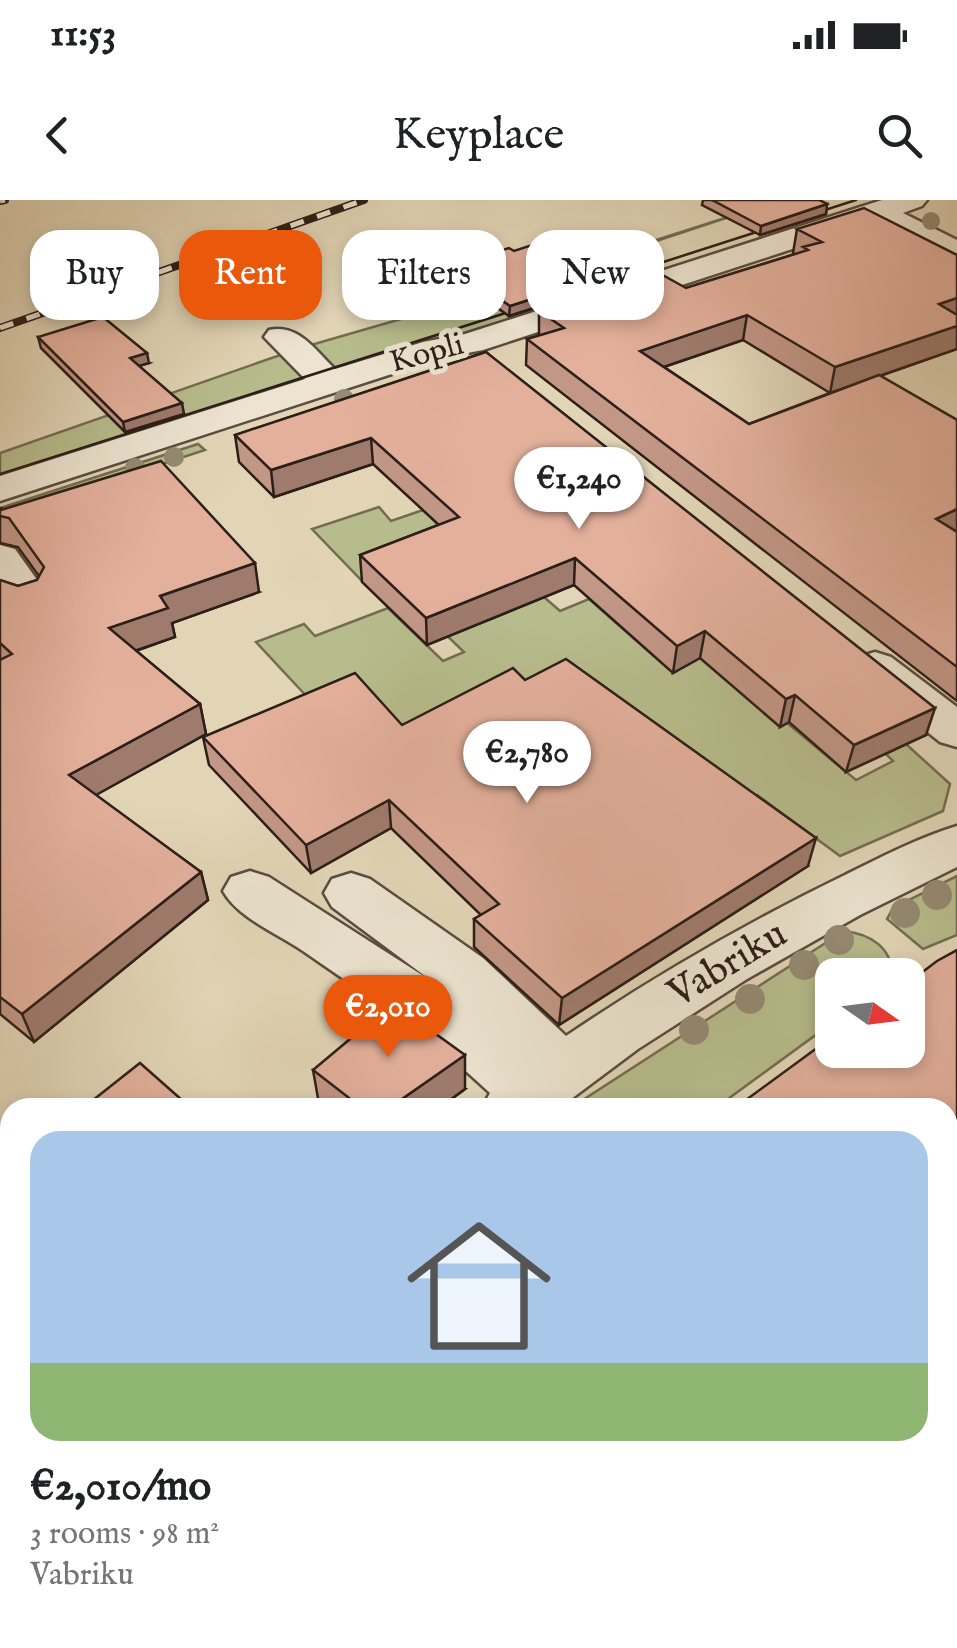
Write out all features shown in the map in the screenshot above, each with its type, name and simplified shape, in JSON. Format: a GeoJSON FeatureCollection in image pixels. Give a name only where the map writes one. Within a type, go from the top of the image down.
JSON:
{"type":"FeatureCollection","features":[{"type":"Feature","properties":{"kind":"street","name":"Kopli"},"geometry":{"type":"LineString","coordinates":[[0,489],[434,349],[486,357],[912,200]]}},
{"type":"Feature","properties":{"kind":"street"},"geometry":{"type":"LineString","coordinates":[[877,211],[957,252]]}},
{"type":"Feature","properties":{"kind":"street"},"geometry":{"type":"LineString","coordinates":[[281,337],[329,383]]}},
{"type":"Feature","properties":{"kind":"street"},"geometry":{"type":"LineString","coordinates":[[0,558],[28,598]]}},
{"type":"Feature","properties":{"kind":"street"},"geometry":{"type":"LineString","coordinates":[[852,648],[957,731]]}},
{"type":"Feature","properties":{"kind":"street","name":"Vabriku"},"geometry":{"type":"LineString","coordinates":[[528,1097],[786,930],[854,891],[957,845]]}},
{"type":"Feature","properties":{"kind":"street"},"geometry":{"type":"LineString","coordinates":[[250,891],[286,910],[415,1000],[508,1070],[528,1097]]}},
{"type":"Feature","properties":{"kind":"street"},"geometry":{"type":"LineString","coordinates":[[351,893],[398,923],[536,1040],[528,1097]]}},
{"type":"Feature","properties":{"kind":"green space"},"geometry":{"type":"Polygon","coordinates":[[[526,282],[526,314],[344,370],[336,370],[304,347],[397,320],[506,320],[506,288],[526,282]]]}},
{"type":"Feature","properties":{"kind":"green space"},"geometry":{"type":"Polygon","coordinates":[[[286,353],[305,379],[303,384],[7,479],[0,473],[0,453],[286,353]]]}},
{"type":"Feature","properties":{"kind":"green space"},"geometry":{"type":"Polygon","coordinates":[[[198,444],[205,450],[0,517],[0,508],[198,444]]]}},
{"type":"Feature","properties":{"kind":"green space"},"geometry":{"type":"Polygon","coordinates":[[[379,507],[391,521],[423,510],[459,544],[491,619],[544,597],[560,611],[589,599],[662,663],[696,648],[856,780],[893,761],[886,754],[906,744],[950,784],[943,811],[840,856],[757,795],[728,808],[433,752],[324,715],[256,642],[304,624],[315,636],[388,608],[443,661],[464,652],[383,574],[363,582],[312,529],[379,507]]]}},
{"type":"Feature","properties":{"kind":"green space"},"geometry":{"type":"Polygon","coordinates":[[[957,876],[957,935],[923,949],[887,919],[893,908],[957,876]]]}},
{"type":"Feature","properties":{"kind":"green space"},"geometry":{"type":"Polygon","coordinates":[[[844,931],[862,935],[884,950],[888,958],[815,958],[815,1035],[729,1098],[586,1098],[844,931]]]}},
{"type":"Feature","properties":{"kind":"building"},"geometry":{"type":"Polygon","coordinates":[[[712,200],[819,200],[827,204],[761,226],[712,200]]]}},
{"type":"Feature","properties":{"kind":"building"},"geometry":{"type":"Polygon","coordinates":[[[864,208],[957,255],[957,298],[939,304],[957,315],[957,326],[835,367],[747,315],[640,351],[749,424],[879,375],[957,420],[957,509],[936,519],[957,532],[957,667],[527,339],[564,328],[552,320],[664,320],[664,276],[686,288],[808,250],[803,247],[822,242],[797,229],[864,208]]]}},
{"type":"Feature","properties":{"kind":"building"},"geometry":{"type":"Polygon","coordinates":[[[526,247],[526,301],[510,306],[506,303],[506,249],[526,247]]]}},
{"type":"Feature","properties":{"kind":"building"},"geometry":{"type":"Polygon","coordinates":[[[93,320],[107,320],[147,353],[130,358],[182,403],[123,422],[38,337],[93,320]]]}},
{"type":"Feature","properties":{"kind":"building"},"geometry":{"type":"Polygon","coordinates":[[[486,352],[935,708],[854,745],[795,695],[786,699],[705,631],[677,646],[575,558],[426,618],[360,555],[459,517],[371,438],[271,470],[235,435],[486,352]]]}},
{"type":"Feature","properties":{"kind":"building"},"geometry":{"type":"Polygon","coordinates":[[[161,461],[255,563],[160,596],[168,608],[109,628],[200,704],[69,775],[201,872],[22,1014],[0,997],[0,660],[12,654],[0,643],[0,580],[18,586],[37,580],[44,567],[9,518],[0,516],[0,508],[161,461]]]}},
{"type":"Feature","properties":{"kind":"building"},"geometry":{"type":"Polygon","coordinates":[[[566,659],[816,838],[562,998],[474,919],[499,904],[389,800],[306,845],[203,737],[355,673],[402,725],[513,668],[525,680],[566,659]]]}},
{"type":"Feature","properties":{"kind":"building"},"geometry":{"type":"Polygon","coordinates":[[[957,950],[957,1098],[749,1098],[815,1049],[815,1068],[925,1068],[925,970],[957,950]]]}},
{"type":"Feature","properties":{"kind":"building"},"geometry":{"type":"Polygon","coordinates":[[[393,1003],[465,1055],[403,1098],[349,1098],[313,1070],[393,1003]]]}},
{"type":"Feature","properties":{"kind":"building"},"geometry":{"type":"Polygon","coordinates":[[[140,1063],[180,1098],[96,1098],[140,1063]]]}},
{"type":"Feature","properties":{"kind":"tram line"},"geometry":{"type":"LineString","coordinates":[[664,262],[856,200]]}},
{"type":"Feature","properties":{"kind":"tram line"},"geometry":{"type":"LineString","coordinates":[[0,474],[526,307]]}},
{"type":"Feature","properties":{"kind":"railway"},"geometry":{"type":"LineString","coordinates":[[0,201],[5,200]]}},
{"type":"Feature","properties":{"kind":"railway"},"geometry":{"type":"LineString","coordinates":[[0,328],[364,200]]}}]}
